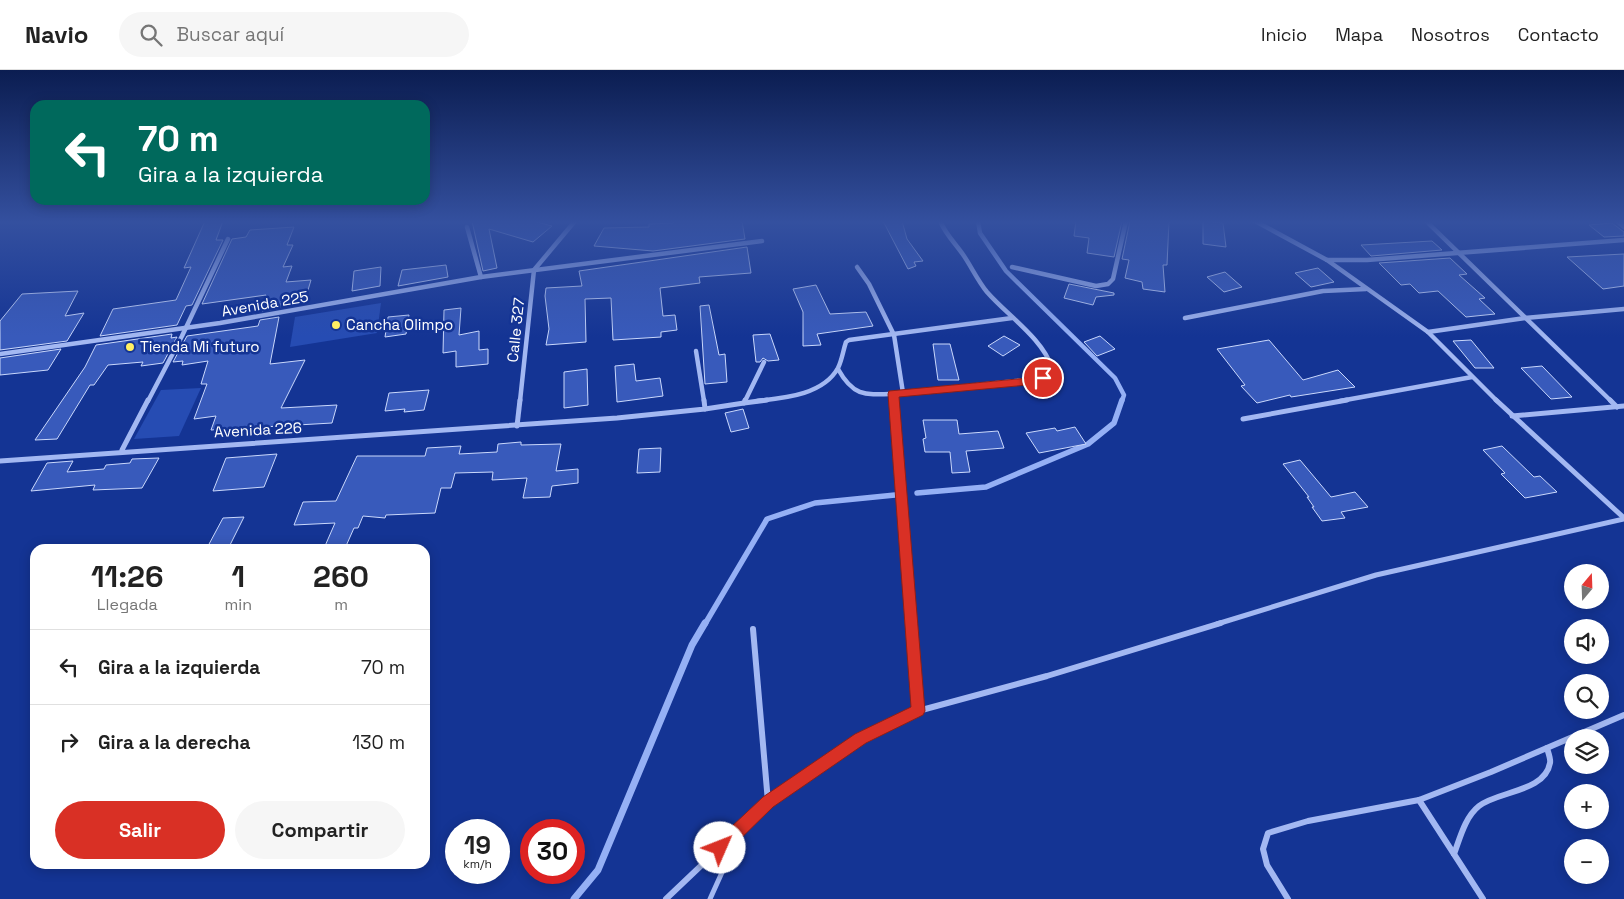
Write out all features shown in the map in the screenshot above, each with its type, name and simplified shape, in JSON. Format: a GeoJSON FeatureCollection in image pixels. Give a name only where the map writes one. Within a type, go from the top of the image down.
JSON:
{"type":"FeatureCollection","features":[{"type":"Feature","properties":{"kind":"street"},"geometry":{"type":"LineString","coordinates":[[122,450],[186,328],[218,260]]}},
{"type":"Feature","properties":{"kind":"street"},"geometry":{"type":"LineString","coordinates":[[476,260],[481,277]]}},
{"type":"Feature","properties":{"kind":"street"},"geometry":{"type":"LineString","coordinates":[[534,270],[543,260]]}},
{"type":"Feature","properties":{"kind":"street","name":"Avenida 225"},"geometry":{"type":"LineString","coordinates":[[0,354],[186,328],[481,277],[615,260]]}},
{"type":"Feature","properties":{"kind":"street"},"geometry":{"type":"LineString","coordinates":[[967,260],[986,290],[1012,318],[1049,358],[1052,368],[1043,378],[893,394],[868,394],[853,391],[845,383],[838,369],[846,342],[849,340],[894,336],[1012,318]]}},
{"type":"Feature","properties":{"kind":"street"},"geometry":{"type":"LineString","coordinates":[[1012,266],[1096,286],[1108,284],[1113,279],[1117,260]]}},
{"type":"Feature","properties":{"kind":"street"},"geometry":{"type":"LineString","coordinates":[[1327,260],[1371,260]]}},
{"type":"Feature","properties":{"kind":"street"},"geometry":{"type":"LineString","coordinates":[[1327,260],[1428,332],[1512,416],[1624,519]]}},
{"type":"Feature","properties":{"kind":"street"},"geometry":{"type":"LineString","coordinates":[[1466,260],[1617,407]]}},
{"type":"Feature","properties":{"kind":"street"},"geometry":{"type":"LineString","coordinates":[[857,267],[869,284],[894,336],[903,393]]}},
{"type":"Feature","properties":{"kind":"street","name":"Calle 327"},"geometry":{"type":"LineString","coordinates":[[517,426],[534,270]]}},
{"type":"Feature","properties":{"kind":"street"},"geometry":{"type":"LineString","coordinates":[[1186,318],[1323,291],[1366,288]]}},
{"type":"Feature","properties":{"kind":"street"},"geometry":{"type":"LineString","coordinates":[[1428,332],[1525,318],[1624,310]]}},
{"type":"Feature","properties":{"kind":"street"},"geometry":{"type":"LineString","coordinates":[[696,352],[705,410]]}},
{"type":"Feature","properties":{"kind":"street"},"geometry":{"type":"LineString","coordinates":[[744,403],[764,362]]}},
{"type":"Feature","properties":{"kind":"street","name":"Avenida 226"},"geometry":{"type":"LineString","coordinates":[[0,461],[122,450],[517,426],[705,410],[781,398],[803,392],[820,386],[838,369]]}},
{"type":"Feature","properties":{"kind":"street"},"geometry":{"type":"LineString","coordinates":[[1243,419],[1472,377]]}},
{"type":"Feature","properties":{"kind":"street"},"geometry":{"type":"LineString","coordinates":[[893,394],[918,711]]}},
{"type":"Feature","properties":{"kind":"street"},"geometry":{"type":"LineString","coordinates":[[1512,416],[1624,406]]}},
{"type":"Feature","properties":{"kind":"street"},"geometry":{"type":"LineString","coordinates":[[666,899],[768,802],[860,738],[918,711],[1047,676],[1376,575],[1624,519]]}},
{"type":"Feature","properties":{"kind":"street"},"geometry":{"type":"LineString","coordinates":[[753,629],[768,802]]}},
{"type":"Feature","properties":{"kind":"street"},"geometry":{"type":"LineString","coordinates":[[1288,899],[1267,865],[1264,849],[1268,833],[1308,821],[1419,800],[1624,715]]}},
{"type":"Feature","properties":{"kind":"street"},"geometry":{"type":"LineString","coordinates":[[1454,854],[1464,824],[1479,806],[1496,796],[1524,788],[1541,780],[1550,763],[1546,748]]}},
{"type":"Feature","properties":{"kind":"street"},"geometry":{"type":"LineString","coordinates":[[1419,800],[1483,899]]}},
{"type":"Feature","properties":{"kind":"lane"},"geometry":{"type":"LineString","coordinates":[[710,899],[744,824]]}},
{"type":"Feature","properties":{"kind":"shaded area","name":"Cancha Olimpo"},"geometry":{"type":"Polygon","coordinates":[[[381,303],[377,333],[290,347],[295,317],[381,303]]]}},
{"type":"Feature","properties":{"kind":"shaded area"},"geometry":{"type":"Polygon","coordinates":[[[201,388],[179,436],[134,439],[161,390],[201,388]]]}},
{"type":"Feature","properties":{"kind":"building"},"geometry":{"type":"Polygon","coordinates":[[[188,260],[214,260],[192,305],[186,306],[177,325],[100,336],[113,309],[176,300],[191,267],[184,268],[188,260]]]}},
{"type":"Feature","properties":{"kind":"building"},"geometry":{"type":"Polygon","coordinates":[[[222,260],[286,260],[283,267],[292,266],[286,282],[311,280],[305,300],[281,303],[280,308],[262,311],[266,295],[202,304],[222,260]]]}},
{"type":"Feature","properties":{"kind":"building"},"geometry":{"type":"Polygon","coordinates":[[[481,260],[495,260],[497,268],[483,271],[481,260]]]}},
{"type":"Feature","properties":{"kind":"building"},"geometry":{"type":"Polygon","coordinates":[[[658,260],[749,260],[751,273],[699,277],[700,283],[660,288],[663,316],[675,315],[677,330],[661,332],[661,337],[613,340],[611,298],[585,299],[586,342],[546,345],[549,329],[545,296],[546,288],[582,286],[579,271],[658,260]]]}},
{"type":"Feature","properties":{"kind":"building"},"geometry":{"type":"Polygon","coordinates":[[[903,260],[923,261],[914,262],[916,266],[908,269],[903,260]]]}},
{"type":"Feature","properties":{"kind":"building"},"geometry":{"type":"Polygon","coordinates":[[[1127,260],[1167,260],[1167,265],[1163,265],[1165,292],[1143,289],[1142,282],[1125,278],[1129,260],[1127,260]]]}},
{"type":"Feature","properties":{"kind":"building"},"geometry":{"type":"Polygon","coordinates":[[[1452,260],[1467,274],[1459,275],[1485,298],[1479,299],[1495,314],[1466,317],[1438,291],[1419,293],[1410,284],[1401,285],[1379,263],[1452,260]]]}},
{"type":"Feature","properties":{"kind":"building"},"geometry":{"type":"Polygon","coordinates":[[[1570,260],[1624,260],[1624,286],[1603,289],[1570,260]]]}},
{"type":"Feature","properties":{"kind":"building"},"geometry":{"type":"Polygon","coordinates":[[[446,265],[448,277],[398,286],[402,270],[446,265]]]}},
{"type":"Feature","properties":{"kind":"building"},"geometry":{"type":"Polygon","coordinates":[[[381,267],[380,286],[352,291],[354,271],[381,267]]]}},
{"type":"Feature","properties":{"kind":"building"},"geometry":{"type":"Polygon","coordinates":[[[1318,268],[1334,282],[1311,287],[1295,273],[1318,268]]]}},
{"type":"Feature","properties":{"kind":"building"},"geometry":{"type":"Polygon","coordinates":[[[1225,272],[1242,287],[1224,292],[1207,277],[1225,272]]]}},
{"type":"Feature","properties":{"kind":"building"},"geometry":{"type":"Polygon","coordinates":[[[1069,284],[1114,293],[1114,295],[1096,297],[1093,305],[1064,298],[1069,284]]]}},
{"type":"Feature","properties":{"kind":"building"},"geometry":{"type":"Polygon","coordinates":[[[816,285],[830,314],[866,312],[873,326],[817,334],[821,345],[803,346],[803,312],[793,289],[816,285]]]}},
{"type":"Feature","properties":{"kind":"building"},"geometry":{"type":"Polygon","coordinates":[[[78,291],[65,316],[84,313],[67,341],[0,350],[0,321],[22,294],[78,291]]]}},
{"type":"Feature","properties":{"kind":"building"},"geometry":{"type":"Polygon","coordinates":[[[709,305],[719,355],[725,354],[727,382],[705,384],[700,306],[709,305]]]}},
{"type":"Feature","properties":{"kind":"building"},"geometry":{"type":"Polygon","coordinates":[[[461,308],[459,335],[479,331],[479,350],[488,349],[488,364],[456,367],[456,351],[443,353],[444,310],[461,308]]]}},
{"type":"Feature","properties":{"kind":"building"},"geometry":{"type":"Polygon","coordinates":[[[409,315],[406,334],[385,337],[388,317],[409,315]]]}},
{"type":"Feature","properties":{"kind":"building"},"geometry":{"type":"Polygon","coordinates":[[[279,317],[270,364],[305,360],[281,408],[337,405],[332,423],[211,430],[216,416],[194,419],[207,384],[201,384],[208,361],[182,365],[183,361],[173,362],[187,336],[258,326],[260,320],[279,317]]]}},
{"type":"Feature","properties":{"kind":"building"},"geometry":{"type":"Polygon","coordinates":[[[172,334],[171,338],[177,337],[163,363],[141,366],[143,362],[108,365],[94,385],[90,385],[57,439],[35,440],[85,367],[96,345],[172,334]]]}},
{"type":"Feature","properties":{"kind":"building"},"geometry":{"type":"Polygon","coordinates":[[[770,334],[779,360],[768,361],[763,358],[760,362],[756,362],[753,335],[770,334]]]}},
{"type":"Feature","properties":{"kind":"building"},"geometry":{"type":"Polygon","coordinates":[[[1004,336],[1020,345],[1003,356],[988,346],[1004,336]]]}},
{"type":"Feature","properties":{"kind":"building"},"geometry":{"type":"Polygon","coordinates":[[[1100,336],[1115,349],[1097,356],[1084,342],[1100,336]]]}},
{"type":"Feature","properties":{"kind":"building"},"geometry":{"type":"Polygon","coordinates":[[[1269,340],[1303,380],[1338,370],[1355,387],[1291,397],[1290,395],[1257,403],[1241,386],[1245,385],[1217,349],[1269,340]]]}},
{"type":"Feature","properties":{"kind":"building"},"geometry":{"type":"Polygon","coordinates":[[[1471,340],[1494,368],[1475,368],[1453,341],[1471,340]]]}},
{"type":"Feature","properties":{"kind":"building"},"geometry":{"type":"Polygon","coordinates":[[[933,344],[950,344],[959,380],[938,380],[933,344]]]}},
{"type":"Feature","properties":{"kind":"building"},"geometry":{"type":"Polygon","coordinates":[[[61,349],[48,370],[0,375],[0,358],[61,349]]]}},
{"type":"Feature","properties":{"kind":"building"},"geometry":{"type":"Polygon","coordinates":[[[634,364],[636,381],[660,378],[663,396],[617,402],[615,366],[634,364]]]}},
{"type":"Feature","properties":{"kind":"building"},"geometry":{"type":"Polygon","coordinates":[[[1542,366],[1572,397],[1551,399],[1521,368],[1542,366]]]}},
{"type":"Feature","properties":{"kind":"building"},"geometry":{"type":"Polygon","coordinates":[[[587,369],[588,405],[564,408],[564,372],[587,369]]]}},
{"type":"Feature","properties":{"kind":"building"},"geometry":{"type":"Polygon","coordinates":[[[429,390],[424,410],[385,411],[389,393],[429,390]]]}},
{"type":"Feature","properties":{"kind":"building"},"geometry":{"type":"Polygon","coordinates":[[[743,409],[749,428],[731,432],[725,413],[743,409]]]}},
{"type":"Feature","properties":{"kind":"building"},"geometry":{"type":"Polygon","coordinates":[[[923,420],[957,420],[959,434],[998,431],[1004,448],[966,451],[970,472],[952,473],[950,452],[925,452],[923,439],[926,438],[923,420]]]}},
{"type":"Feature","properties":{"kind":"building"},"geometry":{"type":"Polygon","coordinates":[[[1075,427],[1086,444],[1039,453],[1026,433],[1055,428],[1057,431],[1075,427]]]}},
{"type":"Feature","properties":{"kind":"building"},"geometry":{"type":"Polygon","coordinates":[[[521,442],[521,445],[561,444],[556,471],[578,469],[578,483],[552,486],[550,497],[523,498],[527,478],[492,480],[493,472],[455,473],[451,488],[441,488],[435,513],[386,515],[385,518],[363,516],[358,528],[354,528],[347,544],[326,544],[335,523],[294,525],[303,502],[336,501],[357,456],[425,456],[427,448],[461,446],[459,454],[497,452],[498,444],[521,442]]]}},
{"type":"Feature","properties":{"kind":"building"},"geometry":{"type":"Polygon","coordinates":[[[1502,446],[1534,477],[1540,476],[1557,492],[1525,498],[1501,474],[1505,473],[1483,450],[1502,446]]]}},
{"type":"Feature","properties":{"kind":"building"},"geometry":{"type":"Polygon","coordinates":[[[661,448],[660,472],[637,473],[639,449],[661,448]]]}},
{"type":"Feature","properties":{"kind":"building"},"geometry":{"type":"Polygon","coordinates":[[[277,454],[264,487],[213,491],[226,458],[277,454]]]}},
{"type":"Feature","properties":{"kind":"building"},"geometry":{"type":"Polygon","coordinates":[[[159,458],[142,488],[93,490],[95,485],[31,491],[47,463],[73,461],[67,472],[104,469],[106,465],[130,463],[132,459],[159,458]]]}},
{"type":"Feature","properties":{"kind":"building"},"geometry":{"type":"Polygon","coordinates":[[[1300,460],[1331,497],[1355,492],[1368,507],[1341,512],[1345,518],[1322,521],[1312,507],[1314,507],[1307,497],[1309,497],[1283,464],[1300,460]]]}},
{"type":"Feature","properties":{"kind":"building"},"geometry":{"type":"Polygon","coordinates":[[[244,517],[230,544],[209,544],[223,518],[244,517]]]}},
{"type":"Feature","properties":{"kind":"waterway"},"geometry":{"type":"LineString","coordinates":[[998,260],[1006,271],[1115,378],[1124,395],[1122,401]]}},
{"type":"Feature","properties":{"kind":"waterway"},"geometry":{"type":"LineString","coordinates":[[917,493],[986,487],[1088,444],[1114,423],[1122,400]]}},
{"type":"Feature","properties":{"kind":"waterway"},"geometry":{"type":"LineString","coordinates":[[705,624],[767,519],[815,503],[895,495]]}},
{"type":"Feature","properties":{"kind":"waterway"},"geometry":{"type":"LineString","coordinates":[[574,899],[598,870],[692,645],[705,623]]}},
{"type":"Feature","properties":{"kind":"place","name":"Cancha Olimpo"},"geometry":{"type":"Point","coordinates":[336,325]}},
{"type":"Feature","properties":{"kind":"place","name":"Tienda Mi futuro"},"geometry":{"type":"Point","coordinates":[130,347]}},
{"type":"Feature","properties":{"kind":"route"},"geometry":{"type":"LineString","coordinates":[[720,848],[768,802],[860,738],[918,711],[893,394],[1043,378]]}}]}
